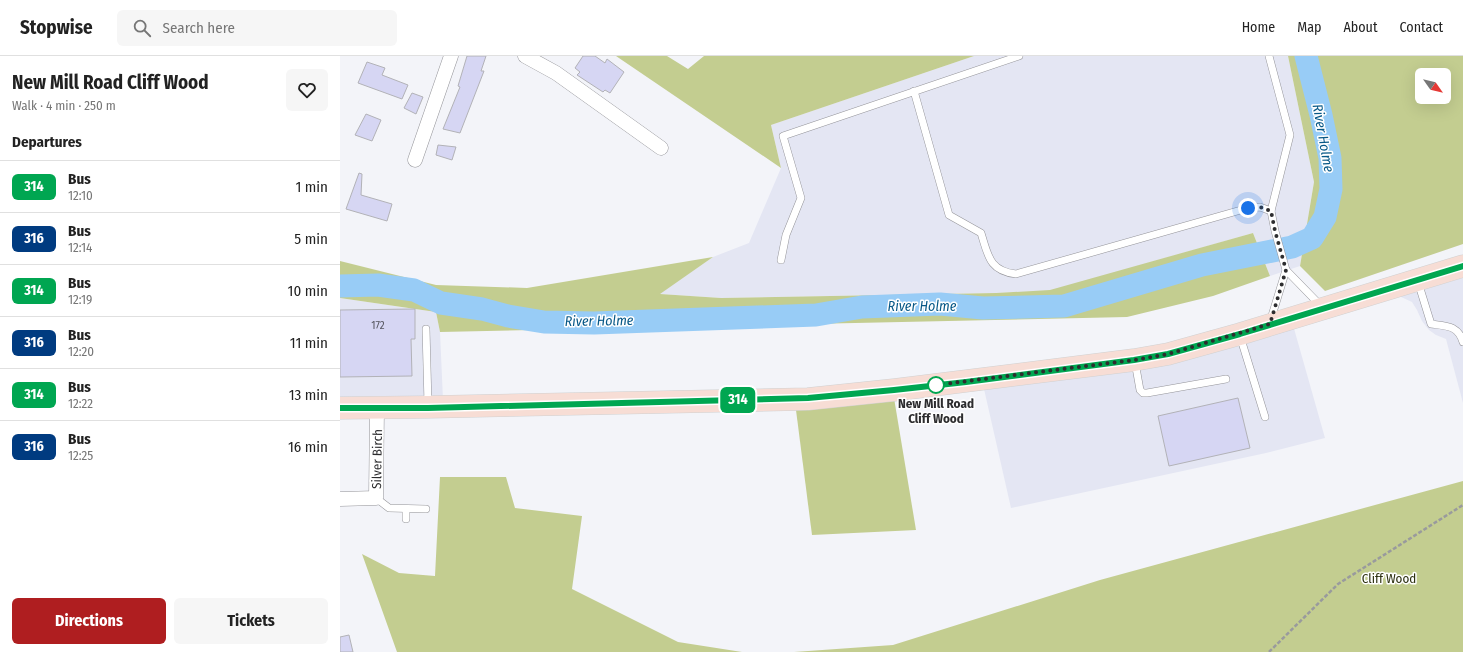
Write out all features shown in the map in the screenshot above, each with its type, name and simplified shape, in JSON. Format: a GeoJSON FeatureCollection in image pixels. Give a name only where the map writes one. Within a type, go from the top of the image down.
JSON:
{"type":"FeatureCollection","features":[{"type":"Feature","properties":{"kind":"main road"},"geometry":{"type":"LineString","coordinates":[[340,408],[428,408],[808,398],[894,390],[1134,360],[1168,354],[1240,334],[1463,266]]}},
{"type":"Feature","properties":{"kind":"street"},"geometry":{"type":"LineString","coordinates":[[415,160],[451,56]]}},
{"type":"Feature","properties":{"kind":"street"},"geometry":{"type":"LineString","coordinates":[[525,56],[556,73],[661,148]]}},
{"type":"Feature","properties":{"kind":"street","name":"Silver Birch"},"geometry":{"type":"LineString","coordinates":[[340,499],[376,498],[378,408]]}},
{"type":"Feature","properties":{"kind":"lane"},"geometry":{"type":"LineString","coordinates":[[780,260],[786,235],[801,198],[783,136],[1019,56]]}},
{"type":"Feature","properties":{"kind":"lane"},"geometry":{"type":"LineString","coordinates":[[1269,56],[1290,134],[1271,211],[1275,231],[1286,270],[1323,308]]}},
{"type":"Feature","properties":{"kind":"lane"},"geometry":{"type":"LineString","coordinates":[[914,91],[949,215],[980,233],[991,262],[998,269],[1006,273],[1016,274],[1248,208],[1260,207],[1271,211]]}},
{"type":"Feature","properties":{"kind":"lane"},"geometry":{"type":"LineString","coordinates":[[1270,324],[1286,270]]}},
{"type":"Feature","properties":{"kind":"lane"},"geometry":{"type":"LineString","coordinates":[[1417,280],[1431,324],[1450,326],[1457,330],[1463,342]]}},
{"type":"Feature","properties":{"kind":"lane"},"geometry":{"type":"LineString","coordinates":[[426,329],[428,408]]}},
{"type":"Feature","properties":{"kind":"lane"},"geometry":{"type":"LineString","coordinates":[[1240,334],[1265,417]]}},
{"type":"Feature","properties":{"kind":"lane"},"geometry":{"type":"LineString","coordinates":[[1134,360],[1140,390],[1143,393],[1226,378]]}},
{"type":"Feature","properties":{"kind":"lane"},"geometry":{"type":"LineString","coordinates":[[376,498],[389,508],[426,509]]}},
{"type":"Feature","properties":{"kind":"lane"},"geometry":{"type":"LineString","coordinates":[[406,508],[406,519]]}},
{"type":"Feature","properties":{"kind":"path"},"geometry":{"type":"LineString","coordinates":[[1270,652],[1338,584],[1463,505]]}},
{"type":"Feature","properties":{"kind":"shaded area"},"geometry":{"type":"Polygon","coordinates":[[[974,56],[1288,56],[1314,182],[1300,266],[1270,276],[1253,233],[1050,291],[721,298],[659,294],[713,257],[749,243],[781,168],[771,125],[974,56]]]}},
{"type":"Feature","properties":{"kind":"shaded area"},"geometry":{"type":"Polygon","coordinates":[[[1463,278],[1463,403],[1446,339],[1429,330],[1422,321],[1412,302],[1399,296],[1463,278]]]}},
{"type":"Feature","properties":{"kind":"shaded area"},"geometry":{"type":"Polygon","coordinates":[[[340,298],[436,312],[440,332],[443,400],[340,398],[340,298]]]}},
{"type":"Feature","properties":{"kind":"shaded area"},"geometry":{"type":"Polygon","coordinates":[[[1293,325],[1325,438],[1266,453],[1011,508],[984,389],[1293,325]]]}},
{"type":"Feature","properties":{"kind":"green space"},"geometry":{"type":"Polygon","coordinates":[[[616,56],[667,56],[688,69],[704,56],[974,56],[771,125],[781,168],[616,56]]]}},
{"type":"Feature","properties":{"kind":"green space"},"geometry":{"type":"Polygon","coordinates":[[[1288,56],[1463,56],[1463,244],[1325,291],[1300,266],[1314,182],[1288,56]]]}},
{"type":"Feature","properties":{"kind":"green space"},"geometry":{"type":"Polygon","coordinates":[[[1253,233],[1270,276],[1213,296],[1127,317],[440,332],[436,312],[340,298],[340,261],[436,285],[527,288],[713,257],[660,294],[721,298],[996,293],[1050,290],[1253,233]]]}},
{"type":"Feature","properties":{"kind":"green space"},"geometry":{"type":"Polygon","coordinates":[[[894,398],[916,530],[812,535],[796,410],[894,398]]]}},
{"type":"Feature","properties":{"kind":"green space"},"geometry":{"type":"Polygon","coordinates":[[[440,477],[506,477],[515,508],[582,516],[572,589],[678,642],[742,652],[397,652],[362,554],[399,573],[435,576],[440,477]]]}},
{"type":"Feature","properties":{"kind":"green space","name":"Cliff Wood"},"geometry":{"type":"Polygon","coordinates":[[[1463,481],[1463,652],[794,652],[893,645],[1100,580],[1463,481]]]}},
{"type":"Feature","properties":{"kind":"building"},"geometry":{"type":"Polygon","coordinates":[[[467,56],[486,56],[481,71],[484,71],[460,133],[443,129],[460,87],[458,86],[467,56]]]}},
{"type":"Feature","properties":{"kind":"building"},"geometry":{"type":"Polygon","coordinates":[[[583,56],[595,56],[605,63],[607,59],[624,72],[610,93],[605,90],[603,92],[577,75],[580,72],[575,68],[583,56]]]}},
{"type":"Feature","properties":{"kind":"building"},"geometry":{"type":"Polygon","coordinates":[[[367,62],[385,68],[382,75],[408,85],[402,99],[358,83],[367,62]]]}},
{"type":"Feature","properties":{"kind":"building"},"geometry":{"type":"Polygon","coordinates":[[[412,93],[423,97],[416,114],[404,108],[412,93]]]}},
{"type":"Feature","properties":{"kind":"building"},"geometry":{"type":"Polygon","coordinates":[[[366,114],[381,120],[372,141],[355,135],[366,114]]]}},
{"type":"Feature","properties":{"kind":"building"},"geometry":{"type":"Polygon","coordinates":[[[438,145],[456,147],[452,160],[436,155],[438,145]]]}},
{"type":"Feature","properties":{"kind":"building"},"geometry":{"type":"Polygon","coordinates":[[[359,173],[362,174],[361,195],[392,204],[387,221],[346,209],[359,173]]]}},
{"type":"Feature","properties":{"kind":"building"},"geometry":{"type":"Polygon","coordinates":[[[415,309],[415,339],[411,339],[412,376],[340,377],[340,310],[415,309]]]}},
{"type":"Feature","properties":{"kind":"building"},"geometry":{"type":"Polygon","coordinates":[[[1238,398],[1250,448],[1169,466],[1158,416],[1238,398]]]}},
{"type":"Feature","properties":{"kind":"building"},"geometry":{"type":"Polygon","coordinates":[[[349,635],[353,652],[340,652],[340,637],[349,635]]]}},
{"type":"Feature","properties":{"kind":"waterway","name":"River Holme"},"geometry":{"type":"LineString","coordinates":[[340,286],[378,285],[414,290],[441,303],[482,309],[508,316],[544,322],[594,323],[816,315],[862,307],[940,304],[983,308],[1064,306],[1202,265],[1292,247],[1312,238],[1325,217],[1331,189],[1330,158],[1306,56]]}},
{"type":"Feature","properties":{"kind":"bus line","name":"314"},"geometry":{"type":"LineString","coordinates":[[340,408],[428,408],[808,398],[966,382],[1134,360],[1168,354],[1240,334],[1463,266]]}},
{"type":"Feature","properties":{"kind":"place","name":"New Mill Road Cliff Wood"},"geometry":{"type":"Point","coordinates":[936,385]}},
{"type":"Feature","properties":{"kind":"route"},"geometry":{"type":"LineString","coordinates":[[936,385],[1134,360],[1168,354],[1270,324],[1286,270],[1271,211],[1260,207],[1248,208]]}}]}
